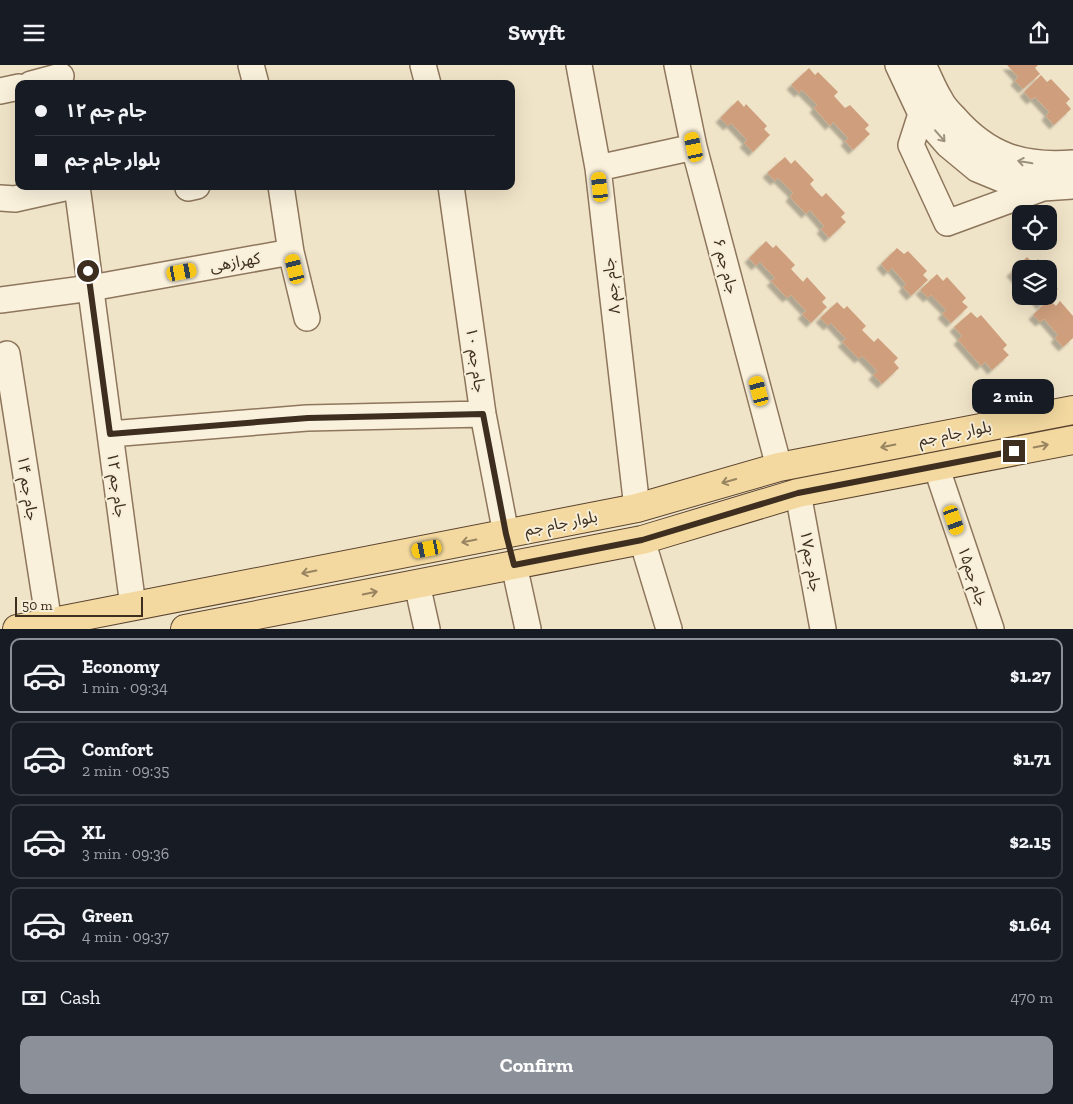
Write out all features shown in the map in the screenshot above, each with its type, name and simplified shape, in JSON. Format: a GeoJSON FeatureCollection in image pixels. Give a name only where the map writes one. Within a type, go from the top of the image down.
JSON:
{"type":"FeatureCollection","features":[{"type":"Feature","properties":{"kind":"main road","name":"بلوار جام جم"},"geometry":{"type":"LineString","coordinates":[[16,629],[637,508],[779,467],[1073,410]]}},
{"type":"Feature","properties":{"kind":"main road","name":"بلوار جام جم"},"geometry":{"type":"LineString","coordinates":[[185,629],[267,621],[417,584],[642,540],[798,493],[1073,440]]}},
{"type":"Feature","properties":{"kind":"main road"},"geometry":{"type":"LineString","coordinates":[[506,534],[514,565]]}},
{"type":"Feature","properties":{"kind":"street"},"geometry":{"type":"LineString","coordinates":[[251,65],[255,80]]}},
{"type":"Feature","properties":{"kind":"street"},"geometry":{"type":"LineString","coordinates":[[423,65],[427,80]]}},
{"type":"Feature","properties":{"kind":"street","name":"جام جم ۸"},"geometry":{"type":"LineString","coordinates":[[579,65],[598,168],[637,508]]}},
{"type":"Feature","properties":{"kind":"street","name":"جام جم ۶"},"geometry":{"type":"LineString","coordinates":[[677,65],[694,147],[779,467]]}},
{"type":"Feature","properties":{"kind":"street"},"geometry":{"type":"LineString","coordinates":[[913,70],[921,114],[911,145],[947,223],[1043,188]]}},
{"type":"Feature","properties":{"kind":"street"},"geometry":{"type":"LineString","coordinates":[[913,70],[964,128],[987,160],[1011,183],[1043,188],[1073,186]]}},
{"type":"Feature","properties":{"kind":"street"},"geometry":{"type":"LineString","coordinates":[[44,80],[61,75]]}},
{"type":"Feature","properties":{"kind":"street"},"geometry":{"type":"LineString","coordinates":[[0,91],[15,88]]}},
{"type":"Feature","properties":{"kind":"street"},"geometry":{"type":"LineString","coordinates":[[921,114],[948,145],[977,169],[987,160],[1017,161],[1044,165],[1073,163]]}},
{"type":"Feature","properties":{"kind":"street"},"geometry":{"type":"LineString","coordinates":[[598,168],[694,147]]}},
{"type":"Feature","properties":{"kind":"street"},"geometry":{"type":"LineString","coordinates":[[0,198],[15,199],[57,190]]}},
{"type":"Feature","properties":{"kind":"street","name":"جام جم ۱۲"},"geometry":{"type":"LineString","coordinates":[[76,190],[91,288],[133,606]]}},
{"type":"Feature","properties":{"kind":"street"},"geometry":{"type":"LineString","coordinates":[[282,190],[291,252],[306,318]]}},
{"type":"Feature","properties":{"kind":"street","name":"جام جم ۱۰"},"geometry":{"type":"LineString","coordinates":[[452,190],[483,414],[506,534]]}},
{"type":"Feature","properties":{"kind":"street","name":"کهرازهی"},"geometry":{"type":"LineString","coordinates":[[0,300],[91,288],[291,252]]}},
{"type":"Feature","properties":{"kind":"street","name":"جام جم ۱۴"},"geometry":{"type":"LineString","coordinates":[[7,354],[49,623]]}},
{"type":"Feature","properties":{"kind":"street"},"geometry":{"type":"LineString","coordinates":[[110,434],[308,418],[483,414]]}},
{"type":"Feature","properties":{"kind":"street","name":"جام جم۱۵"},"geometry":{"type":"LineString","coordinates":[[936,466],[991,629]]}},
{"type":"Feature","properties":{"kind":"street","name":"جام جم۱۷"},"geometry":{"type":"LineString","coordinates":[[798,493],[823,629]]}},
{"type":"Feature","properties":{"kind":"street"},"geometry":{"type":"LineString","coordinates":[[642,540],[670,629]]}},
{"type":"Feature","properties":{"kind":"street"},"geometry":{"type":"LineString","coordinates":[[514,565],[528,629]]}},
{"type":"Feature","properties":{"kind":"street"},"geometry":{"type":"LineString","coordinates":[[417,584],[427,629]]}},
{"type":"Feature","properties":{"kind":"building"},"geometry":{"type":"Polygon","coordinates":[[[1007,65],[1038,65],[1035,68],[1040,74],[1023,89],[1015,81],[1018,77],[1007,65]]]}},
{"type":"Feature","properties":{"kind":"building"},"geometry":{"type":"Polygon","coordinates":[[[809,68],[815,75],[818,72],[838,92],[834,96],[845,108],[850,105],[869,125],[865,129],[870,134],[853,150],[845,141],[848,138],[833,122],[830,126],[814,108],[817,105],[802,90],[799,93],[791,85],[809,68]]]}},
{"type":"Feature","properties":{"kind":"building"},"geometry":{"type":"Polygon","coordinates":[[[1041,75],[1047,82],[1051,79],[1070,99],[1066,103],[1071,109],[1054,125],[1046,116],[1049,112],[1035,97],[1031,100],[1024,92],[1041,75]]]}},
{"type":"Feature","properties":{"kind":"building"},"geometry":{"type":"Polygon","coordinates":[[[738,100],[744,107],[746,104],[767,126],[764,129],[770,135],[753,152],[744,143],[747,140],[731,123],[728,126],[720,118],[738,100]]]}},
{"type":"Feature","properties":{"kind":"building"},"geometry":{"type":"Polygon","coordinates":[[[785,157],[791,164],[795,160],[814,180],[810,184],[815,190],[822,197],[826,193],[845,213],[841,217],[846,222],[829,238],[821,229],[824,226],[810,210],[806,214],[790,197],[793,193],[778,178],[775,181],[767,173],[785,157]]]}},
{"type":"Feature","properties":{"kind":"building"},"geometry":{"type":"Polygon","coordinates":[[[766,241],[773,248],[776,245],[795,265],[791,269],[803,282],[807,277],[826,298],[822,302],[827,307],[811,323],[802,314],[806,311],[791,295],[787,298],[771,281],[775,278],[760,262],[756,266],[749,258],[766,241]]]}},
{"type":"Feature","properties":{"kind":"building"},"geometry":{"type":"Polygon","coordinates":[[[897,248],[904,254],[908,251],[927,271],[923,275],[928,280],[911,296],[903,287],[906,284],[892,268],[888,272],[881,264],[897,248]]]}},
{"type":"Feature","properties":{"kind":"building"},"geometry":{"type":"Polygon","coordinates":[[[937,274],[943,281],[947,277],[966,298],[962,302],[968,307],[951,323],[942,314],[946,310],[931,295],[928,298],[920,290],[937,274]]]}},
{"type":"Feature","properties":{"kind":"building"},"geometry":{"type":"Polygon","coordinates":[[[1060,301],[1073,316],[1073,338],[1063,347],[1055,338],[1058,335],[1044,319],[1040,322],[1033,315],[1043,305],[1056,306],[1060,301]]]}},
{"type":"Feature","properties":{"kind":"building"},"geometry":{"type":"Polygon","coordinates":[[[837,302],[844,309],[847,306],[866,326],[862,330],[874,342],[878,338],[898,358],[894,362],[899,368],[882,384],[873,375],[877,371],[862,356],[859,359],[842,342],[846,339],[831,323],[828,326],[820,318],[837,302]]]}},
{"type":"Feature","properties":{"kind":"building"},"geometry":{"type":"Polygon","coordinates":[[[971,312],[977,318],[981,315],[1007,345],[1003,349],[1009,355],[992,370],[985,362],[981,366],[958,340],[962,336],[954,327],[971,312]]]}},
{"type":"Feature","properties":{"kind":"route"},"geometry":{"type":"LineString","coordinates":[[88,271],[110,434],[308,418],[483,414],[506,534],[514,565],[642,540],[798,493],[1014,451]]}}]}
